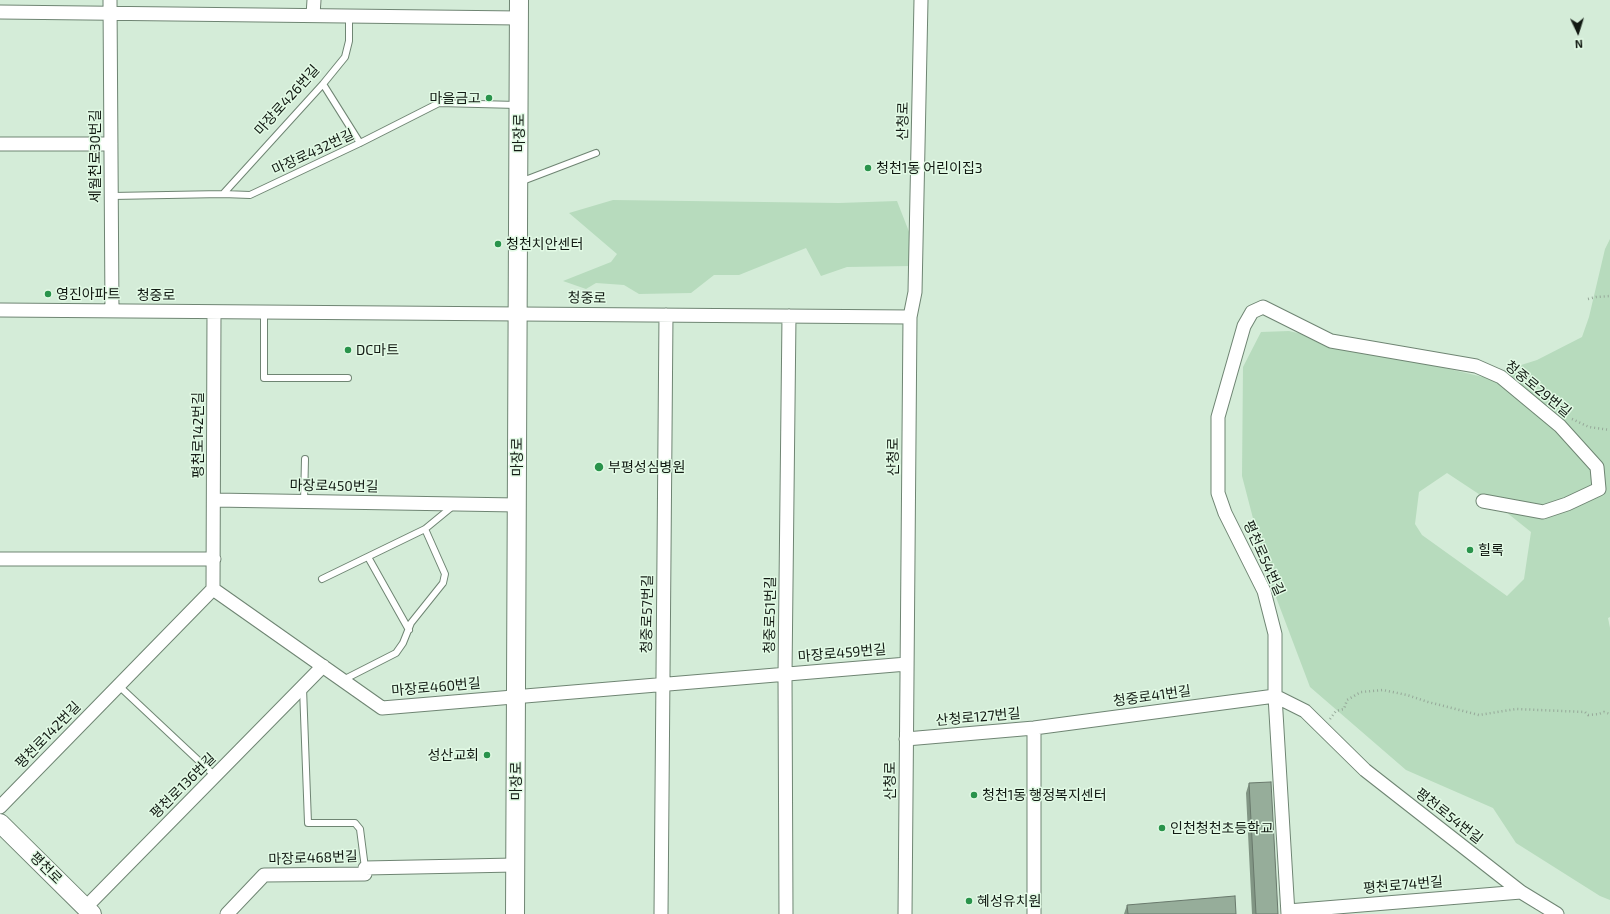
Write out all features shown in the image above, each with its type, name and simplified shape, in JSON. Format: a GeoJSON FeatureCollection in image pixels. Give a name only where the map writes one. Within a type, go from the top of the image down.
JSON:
{"type":"FeatureCollection","features":[{"type":"Feature","properties":{"kind":"main road","name":"마장로"},"geometry":{"type":"LineString","coordinates":[[515,914],[519,0]]}},
{"type":"Feature","properties":{"kind":"main road","name":"평천로"},"geometry":{"type":"LineString","coordinates":[[0,823],[89,911]]}},
{"type":"Feature","properties":{"kind":"street"},"geometry":{"type":"LineString","coordinates":[[313,15],[314,0]]}},
{"type":"Feature","properties":{"kind":"street","name":"산청로"},"geometry":{"type":"LineString","coordinates":[[905,914],[910,317],[915,292],[921,0]]}},
{"type":"Feature","properties":{"kind":"street"},"geometry":{"type":"LineString","coordinates":[[0,12],[110,6],[313,15],[519,18]]}},
{"type":"Feature","properties":{"kind":"street","name":"세월천로30번길"},"geometry":{"type":"LineString","coordinates":[[110,6],[112,311]]}},
{"type":"Feature","properties":{"kind":"street"},"geometry":{"type":"LineString","coordinates":[[0,144],[111,144]]}},
{"type":"Feature","properties":{"kind":"street","name":"청중로29번길"},"geometry":{"type":"LineString","coordinates":[[1263,307],[1331,341],[1476,366],[1501,376],[1560,426],[1597,467],[1599,489],[1567,504],[1543,512],[1483,501]]}},
{"type":"Feature","properties":{"kind":"street","name":"평천로54번길"},"geometry":{"type":"LineString","coordinates":[[1263,307],[1252,312],[1244,326],[1218,417],[1218,493],[1225,513],[1264,591],[1275,634],[1275,696],[1305,711],[1365,770],[1521,892],[1557,914]]}},
{"type":"Feature","properties":{"kind":"street","name":"청중로"},"geometry":{"type":"LineString","coordinates":[[0,310],[910,317]]}},
{"type":"Feature","properties":{"kind":"street","name":"평천로142번길"},"geometry":{"type":"LineString","coordinates":[[0,807],[214,589],[214,312]]}},
{"type":"Feature","properties":{"kind":"street","name":"청중로57번길"},"geometry":{"type":"LineString","coordinates":[[661,914],[666,315]]}},
{"type":"Feature","properties":{"kind":"street","name":"청중로51번길"},"geometry":{"type":"LineString","coordinates":[[786,914],[785,674],[789,316]]}},
{"type":"Feature","properties":{"kind":"street","name":"마장로450번길"},"geometry":{"type":"LineString","coordinates":[[214,500],[517,505]]}},
{"type":"Feature","properties":{"kind":"street"},"geometry":{"type":"LineString","coordinates":[[0,559],[214,559]]}},
{"type":"Feature","properties":{"kind":"street","name":"마장로460번길"},"geometry":{"type":"LineString","coordinates":[[214,589],[382,708],[516,696]]}},
{"type":"Feature","properties":{"kind":"street","name":"마장로459번길"},"geometry":{"type":"LineString","coordinates":[[516,696],[907,664]]}},
{"type":"Feature","properties":{"kind":"street","name":"평천로136번길"},"geometry":{"type":"LineString","coordinates":[[89,911],[215,776],[323,666]]}},
{"type":"Feature","properties":{"kind":"street","name":"청중로41번길"},"geometry":{"type":"LineString","coordinates":[[1034,728],[1275,696]]}},
{"type":"Feature","properties":{"kind":"street","name":"평천로74번길"},"geometry":{"type":"LineString","coordinates":[[1275,696],[1288,912],[1521,892]]}},
{"type":"Feature","properties":{"kind":"street","name":"산청로127번길"},"geometry":{"type":"LineString","coordinates":[[906,739],[1034,728],[1034,914]]}},
{"type":"Feature","properties":{"kind":"street","name":"마장로468번길"},"geometry":{"type":"LineString","coordinates":[[227,914],[264,875],[365,874],[365,868],[515,865]]}},
{"type":"Feature","properties":{"kind":"lane","name":"마장로426번길"},"geometry":{"type":"LineString","coordinates":[[224,194],[323,84],[345,57],[349,41],[349,16]]}},
{"type":"Feature","properties":{"kind":"lane"},"geometry":{"type":"LineString","coordinates":[[323,84],[360,143]]}},
{"type":"Feature","properties":{"kind":"lane","name":"마장로432번길"},"geometry":{"type":"LineString","coordinates":[[112,196],[250,195],[439,104],[519,105]]}},
{"type":"Feature","properties":{"kind":"lane"},"geometry":{"type":"LineString","coordinates":[[519,182],[596,152]]}},
{"type":"Feature","properties":{"kind":"lane"},"geometry":{"type":"LineString","coordinates":[[264,312],[264,378],[348,378]]}},
{"type":"Feature","properties":{"kind":"lane"},"geometry":{"type":"LineString","coordinates":[[304,502],[305,459]]}},
{"type":"Feature","properties":{"kind":"lane"},"geometry":{"type":"LineString","coordinates":[[322,578],[425,529],[454,504]]}},
{"type":"Feature","properties":{"kind":"lane"},"geometry":{"type":"LineString","coordinates":[[343,680],[396,652],[403,643],[411,623],[443,583],[445,574],[425,529]]}},
{"type":"Feature","properties":{"kind":"lane"},"geometry":{"type":"LineString","coordinates":[[368,557],[409,630]]}},
{"type":"Feature","properties":{"kind":"lane"},"geometry":{"type":"LineString","coordinates":[[119,686],[215,776]]}},
{"type":"Feature","properties":{"kind":"lane","name":"마장로468번길"},"geometry":{"type":"LineString","coordinates":[[303,686],[308,822],[355,823],[360,829],[365,868]]}},
{"type":"Feature","properties":{"kind":"path"},"geometry":{"type":"LineString","coordinates":[[1588,299],[1610,296]]}},
{"type":"Feature","properties":{"kind":"path"},"geometry":{"type":"LineString","coordinates":[[1323,728],[1336,711],[1344,710],[1347,700],[1364,691],[1382,690],[1407,694],[1428,702],[1479,715],[1516,709],[1586,712],[1588,715],[1604,712],[1610,714]]}},
{"type":"Feature","properties":{"kind":"green space"},"geometry":{"type":"Polygon","coordinates":[[[613,200],[839,203],[897,201],[913,242],[911,266],[847,267],[821,276],[806,248],[739,275],[714,275],[691,293],[639,294],[624,285],[596,283],[586,289],[563,281],[611,262],[617,254],[569,213],[613,200]]]}},
{"type":"Feature","properties":{"kind":"green space"},"geometry":{"type":"Polygon","coordinates":[[[1610,239],[1610,617],[1608,618],[1610,628],[1610,900],[1600,896],[1516,843],[1493,808],[1406,770],[1310,687],[1268,576],[1242,476],[1243,367],[1261,332],[1289,331],[1483,377],[1537,360],[1582,337],[1589,317],[1605,249],[1610,239]],[[1447,473],[1419,492],[1415,524],[1422,535],[1507,596],[1524,579],[1531,532],[1506,512],[1447,473]]]}},
{"type":"Feature","properties":{"kind":"building"},"geometry":{"type":"Polygon","coordinates":[[[1271,782],[1278,914],[1256,914],[1249,783],[1271,782]]]}},
{"type":"Feature","properties":{"kind":"building"},"geometry":{"type":"Polygon","coordinates":[[[1235,896],[1236,914],[1128,914],[1127,905],[1235,896]]]}},
{"type":"Feature","properties":{"kind":"place","name":"마을금고"},"geometry":{"type":"Point","coordinates":[489,98]}},
{"type":"Feature","properties":{"kind":"place","name":"청천1동 어린이집3"},"geometry":{"type":"Point","coordinates":[868,168]}},
{"type":"Feature","properties":{"kind":"place","name":"청천치안센터"},"geometry":{"type":"Point","coordinates":[498,244]}},
{"type":"Feature","properties":{"kind":"place","name":"영진아파트"},"geometry":{"type":"Point","coordinates":[48,294]}},
{"type":"Feature","properties":{"kind":"place","name":"DC마트"},"geometry":{"type":"Point","coordinates":[348,350]}},
{"type":"Feature","properties":{"kind":"place","name":"부평성심병원"},"geometry":{"type":"Point","coordinates":[599,467]}},
{"type":"Feature","properties":{"kind":"place","name":"힐록"},"geometry":{"type":"Point","coordinates":[1470,550]}},
{"type":"Feature","properties":{"kind":"place","name":"성산교회"},"geometry":{"type":"Point","coordinates":[487,755]}},
{"type":"Feature","properties":{"kind":"place","name":"청천1동 행정복지센터"},"geometry":{"type":"Point","coordinates":[974,795]}},
{"type":"Feature","properties":{"kind":"place","name":"인천청천초등학교"},"geometry":{"type":"Point","coordinates":[1162,828]}},
{"type":"Feature","properties":{"kind":"place","name":"혜성유치원"},"geometry":{"type":"Point","coordinates":[969,901]}}]}
